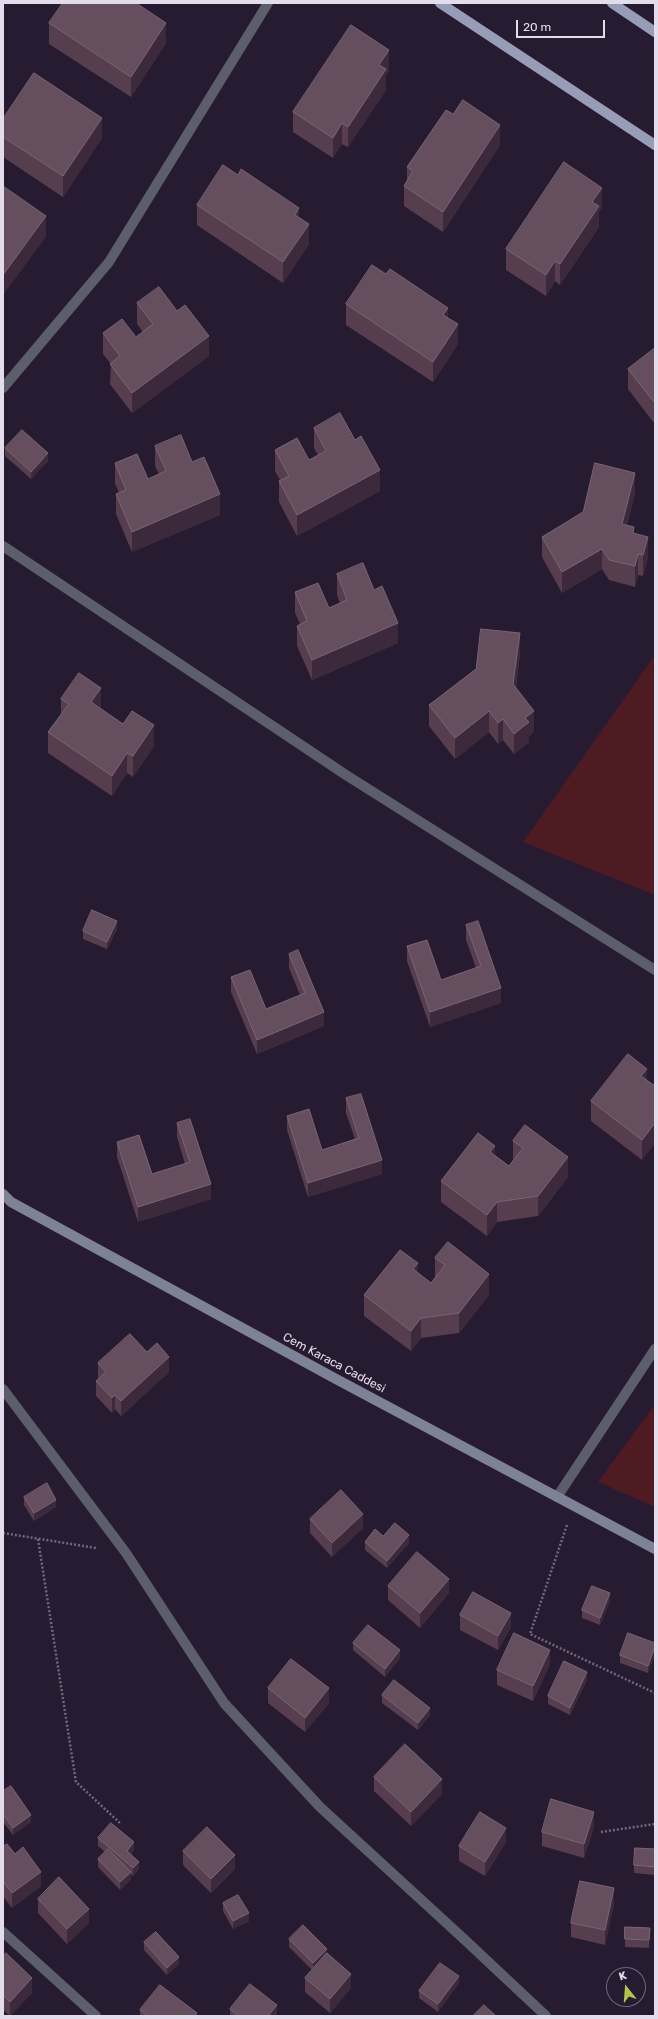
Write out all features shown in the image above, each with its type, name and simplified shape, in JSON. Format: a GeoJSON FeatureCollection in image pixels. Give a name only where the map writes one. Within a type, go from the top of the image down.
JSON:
{"type":"FeatureCollection","features":[{"type":"Feature","properties":{"kind":"main road"},"geometry":{"type":"LineString","coordinates":[[440,3],[655,145]]}},
{"type":"Feature","properties":{"kind":"main road"},"geometry":{"type":"LineString","coordinates":[[612,3],[655,32]]}},
{"type":"Feature","properties":{"kind":"street"},"geometry":{"type":"LineString","coordinates":[[3,388],[109,262],[268,3]]}},
{"type":"Feature","properties":{"kind":"street"},"geometry":{"type":"LineString","coordinates":[[3,546],[346,775],[655,970]]}},
{"type":"Feature","properties":{"kind":"street","name":"Cem Karaca Caddesi"},"geometry":{"type":"LineString","coordinates":[[3,1194],[11,1202],[142,1274],[655,1549]]}},
{"type":"Feature","properties":{"kind":"street"},"geometry":{"type":"LineString","coordinates":[[557,1497],[655,1349]]}},
{"type":"Feature","properties":{"kind":"street"},"geometry":{"type":"LineString","coordinates":[[3,1389],[126,1553],[224,1703],[320,1807],[546,2016]]}},
{"type":"Feature","properties":{"kind":"street"},"geometry":{"type":"LineString","coordinates":[[3,1932],[96,2016]]}},
{"type":"Feature","properties":{"kind":"path"},"geometry":{"type":"LineString","coordinates":[[574,1506],[530,1634],[655,1693]]}},
{"type":"Feature","properties":{"kind":"path"},"geometry":{"type":"LineString","coordinates":[[3,1533],[126,1553]]}},
{"type":"Feature","properties":{"kind":"path"},"geometry":{"type":"LineString","coordinates":[[38,1539],[76,1782],[120,1823]]}},
{"type":"Feature","properties":{"kind":"path"},"geometry":{"type":"LineString","coordinates":[[600,1832],[655,1824]]}},
{"type":"Feature","properties":{"kind":"shaded area"},"geometry":{"type":"Polygon","coordinates":[[[655,655],[655,895],[523,842],[655,655]]]}},
{"type":"Feature","properties":{"kind":"shaded area"},"geometry":{"type":"Polygon","coordinates":[[[655,1404],[655,1507],[598,1482],[655,1404]]]}},
{"type":"Feature","properties":{"kind":"building"},"geometry":{"type":"Polygon","coordinates":[[[63,3],[136,3],[166,23],[131,77],[49,23],[63,3]]]}},
{"type":"Feature","properties":{"kind":"building"},"geometry":{"type":"Polygon","coordinates":[[[351,25],[389,50],[379,65],[386,69],[348,127],[342,123],[333,138],[293,112],[351,25]]]}},
{"type":"Feature","properties":{"kind":"building"},"geometry":{"type":"Polygon","coordinates":[[[34,73],[102,118],[63,176],[3,137],[3,119],[34,73]]]}},
{"type":"Feature","properties":{"kind":"building"},"geometry":{"type":"Polygon","coordinates":[[[463,100],[500,125],[443,212],[404,186],[413,171],[407,167],[446,110],[453,114],[463,100]]]}},
{"type":"Feature","properties":{"kind":"building"},"geometry":{"type":"Polygon","coordinates":[[[564,162],[602,188],[592,202],[599,206],[560,264],[555,261],[546,275],[506,249],[564,162]]]}},
{"type":"Feature","properties":{"kind":"building"},"geometry":{"type":"Polygon","coordinates":[[[223,165],[238,175],[241,169],[299,208],[295,215],[309,224],[283,262],[197,205],[223,165]]]}},
{"type":"Feature","properties":{"kind":"building"},"geometry":{"type":"Polygon","coordinates":[[[3,186],[46,216],[3,275],[3,186]]]}},
{"type":"Feature","properties":{"kind":"building"},"geometry":{"type":"Polygon","coordinates":[[[372,265],[386,274],[390,269],[448,308],[443,315],[458,324],[433,362],[346,304],[372,265]]]}},
{"type":"Feature","properties":{"kind":"building"},"geometry":{"type":"Polygon","coordinates":[[[159,287],[177,311],[185,305],[209,336],[132,393],[110,364],[120,356],[103,333],[122,319],[136,337],[153,324],[137,303],[159,287]]]}},
{"type":"Feature","properties":{"kind":"building"},"geometry":{"type":"Polygon","coordinates":[[[655,348],[655,402],[654,402],[628,369],[655,348]]]}},
{"type":"Feature","properties":{"kind":"building"},"geometry":{"type":"Polygon","coordinates":[[[340,413],[355,440],[361,436],[380,470],[297,515],[279,481],[289,476],[275,450],[297,438],[309,460],[326,451],[314,428],[340,413]]]}},
{"type":"Feature","properties":{"kind":"building"},"geometry":{"type":"Polygon","coordinates":[[[22,430],[48,453],[31,472],[5,448],[22,430]]]}},
{"type":"Feature","properties":{"kind":"building"},"geometry":{"type":"Polygon","coordinates":[[[181,435],[192,462],[204,457],[220,494],[132,532],[116,494],[126,490],[115,463],[137,454],[148,479],[166,471],[155,446],[181,435]]]}},
{"type":"Feature","properties":{"kind":"building"},"geometry":{"type":"Polygon","coordinates":[[[595,463],[635,473],[622,524],[634,527],[633,533],[648,537],[643,555],[638,554],[635,566],[609,560],[602,549],[562,572],[542,537],[583,512],[595,463]]]}},
{"type":"Feature","properties":{"kind":"building"},"geometry":{"type":"Polygon","coordinates":[[[363,563],[374,590],[382,586],[398,623],[312,660],[297,626],[307,621],[295,592],[318,583],[329,608],[347,600],[337,574],[363,563]]]}},
{"type":"Feature","properties":{"kind":"building"},"geometry":{"type":"Polygon","coordinates":[[[481,629],[520,633],[513,684],[534,711],[525,718],[529,722],[514,734],[503,719],[498,723],[489,711],[455,738],[429,705],[476,669],[481,629]]]}},
{"type":"Feature","properties":{"kind":"building"},"geometry":{"type":"Polygon","coordinates":[[[79,673],[101,688],[91,702],[123,724],[132,711],[154,725],[133,756],[127,753],[112,776],[48,732],[69,704],[61,699],[79,673]]]}},
{"type":"Feature","properties":{"kind":"building"},"geometry":{"type":"Polygon","coordinates":[[[92,910],[117,921],[107,942],[83,931],[92,910]]]}},
{"type":"Feature","properties":{"kind":"building"},"geometry":{"type":"Polygon","coordinates":[[[478,921],[501,988],[430,1012],[407,946],[427,940],[441,980],[481,966],[466,925],[478,921]]]}},
{"type":"Feature","properties":{"kind":"building"},"geometry":{"type":"Polygon","coordinates":[[[298,950],[324,1012],[257,1040],[231,977],[250,970],[266,1009],[305,993],[289,954],[298,950]]]}},
{"type":"Feature","properties":{"kind":"building"},"geometry":{"type":"Polygon","coordinates":[[[628,1054],[647,1069],[641,1076],[655,1086],[655,1123],[642,1140],[591,1101],[628,1054]]]}},
{"type":"Feature","properties":{"kind":"building"},"geometry":{"type":"Polygon","coordinates":[[[361,1094],[382,1160],[308,1183],[287,1116],[309,1109],[322,1150],[359,1138],[346,1098],[361,1094]]]}},
{"type":"Feature","properties":{"kind":"building"},"geometry":{"type":"Polygon","coordinates":[[[190,1119],[211,1184],[138,1207],[117,1142],[139,1135],[152,1174],[190,1162],[177,1123],[190,1119]]]}},
{"type":"Feature","properties":{"kind":"building"},"geometry":{"type":"Polygon","coordinates":[[[525,1125],[568,1157],[538,1196],[497,1202],[487,1215],[441,1181],[478,1133],[495,1146],[490,1152],[509,1166],[523,1148],[513,1141],[525,1125]]]}},
{"type":"Feature","properties":{"kind":"building"},"geometry":{"type":"Polygon","coordinates":[[[448,1242],[489,1274],[459,1313],[421,1318],[411,1331],[364,1295],[400,1250],[418,1263],[413,1269],[431,1283],[445,1265],[435,1258],[448,1242]]]}},
{"type":"Feature","properties":{"kind":"building"},"geometry":{"type":"Polygon","coordinates":[[[130,1334],[147,1352],[157,1343],[169,1357],[121,1401],[115,1395],[112,1398],[96,1381],[106,1372],[98,1363],[130,1334]]]}},
{"type":"Feature","properties":{"kind":"building"},"geometry":{"type":"Polygon","coordinates":[[[47,1483],[56,1500],[34,1513],[24,1497],[47,1483]]]}},
{"type":"Feature","properties":{"kind":"building"},"geometry":{"type":"Polygon","coordinates":[[[341,1490],[363,1514],[332,1543],[310,1519],[341,1490]]]}},
{"type":"Feature","properties":{"kind":"building"},"geometry":{"type":"Polygon","coordinates":[[[395,1523],[409,1535],[387,1561],[365,1542],[375,1529],[383,1536],[395,1523]]]}},
{"type":"Feature","properties":{"kind":"building"},"geometry":{"type":"Polygon","coordinates":[[[417,1552],[449,1579],[420,1613],[388,1586],[417,1552]]]}},
{"type":"Feature","properties":{"kind":"building"},"geometry":{"type":"Polygon","coordinates":[[[592,1586],[610,1593],[600,1618],[582,1610],[592,1586]]]}},
{"type":"Feature","properties":{"kind":"building"},"geometry":{"type":"Polygon","coordinates":[[[473,1592],[511,1613],[498,1636],[460,1615],[473,1592]]]}},
{"type":"Feature","properties":{"kind":"building"},"geometry":{"type":"Polygon","coordinates":[[[368,1625],[400,1650],[385,1669],[353,1643],[368,1625]]]}},
{"type":"Feature","properties":{"kind":"building"},"geometry":{"type":"Polygon","coordinates":[[[514,1633],[550,1650],[533,1686],[497,1670],[514,1633]]]}},
{"type":"Feature","properties":{"kind":"building"},"geometry":{"type":"Polygon","coordinates":[[[628,1633],[655,1643],[648,1666],[620,1655],[628,1633]]]}},
{"type":"Feature","properties":{"kind":"building"},"geometry":{"type":"Polygon","coordinates":[[[291,1659],[329,1688],[305,1718],[268,1688],[291,1659]]]}},
{"type":"Feature","properties":{"kind":"building"},"geometry":{"type":"Polygon","coordinates":[[[564,1661],[587,1672],[570,1708],[548,1696],[564,1661]]]}},
{"type":"Feature","properties":{"kind":"building"},"geometry":{"type":"Polygon","coordinates":[[[394,1680],[430,1708],[418,1723],[382,1695],[394,1680]]]}},
{"type":"Feature","properties":{"kind":"building"},"geometry":{"type":"Polygon","coordinates":[[[405,1744],[442,1779],[411,1812],[374,1777],[405,1744]]]}},
{"type":"Feature","properties":{"kind":"building"},"geometry":{"type":"Polygon","coordinates":[[[11,1786],[31,1815],[13,1828],[3,1814],[3,1791],[11,1786]]]}},
{"type":"Feature","properties":{"kind":"building"},"geometry":{"type":"Polygon","coordinates":[[[551,1799],[594,1812],[584,1844],[542,1832],[551,1799]]]}},
{"type":"Feature","properties":{"kind":"building"},"geometry":{"type":"Polygon","coordinates":[[[480,1812],[506,1828],[485,1862],[459,1846],[480,1812]]]}},
{"type":"Feature","properties":{"kind":"building"},"geometry":{"type":"Polygon","coordinates":[[[111,1823],[134,1842],[127,1851],[139,1862],[133,1868],[98,1838],[111,1823]]]}},
{"type":"Feature","properties":{"kind":"building"},"geometry":{"type":"Polygon","coordinates":[[[207,1827],[235,1855],[211,1879],[183,1851],[207,1827]]]}},
{"type":"Feature","properties":{"kind":"building"},"geometry":{"type":"Polygon","coordinates":[[[7,1844],[15,1854],[23,1847],[41,1872],[12,1893],[3,1881],[3,1847],[7,1844]]]}},
{"type":"Feature","properties":{"kind":"building"},"geometry":{"type":"Polygon","coordinates":[[[635,1848],[655,1849],[655,1867],[634,1865],[635,1848]]]}},
{"type":"Feature","properties":{"kind":"building"},"geometry":{"type":"Polygon","coordinates":[[[108,1849],[131,1872],[120,1882],[98,1859],[108,1849]]]}},
{"type":"Feature","properties":{"kind":"building"},"geometry":{"type":"Polygon","coordinates":[[[59,1877],[89,1909],[67,1929],[38,1899],[59,1877]]]}},
{"type":"Feature","properties":{"kind":"building"},"geometry":{"type":"Polygon","coordinates":[[[580,1881],[614,1888],[605,1930],[571,1923],[580,1881]]]}},
{"type":"Feature","properties":{"kind":"building"},"geometry":{"type":"Polygon","coordinates":[[[238,1895],[249,1913],[233,1921],[223,1903],[238,1895]]]}},
{"type":"Feature","properties":{"kind":"building"},"geometry":{"type":"Polygon","coordinates":[[[303,1925],[327,1949],[313,1963],[289,1939],[303,1925]]]}},
{"type":"Feature","properties":{"kind":"building"},"geometry":{"type":"Polygon","coordinates":[[[625,1927],[650,1928],[649,1940],[625,1939],[625,1927]]]}},
{"type":"Feature","properties":{"kind":"building"},"geometry":{"type":"Polygon","coordinates":[[[156,1932],[179,1957],[167,1968],[144,1942],[156,1932]]]}},
{"type":"Feature","properties":{"kind":"building"},"geometry":{"type":"Polygon","coordinates":[[[6,1953],[32,1978],[10,2002],[3,1995],[3,1956],[6,1953]]]}},
{"type":"Feature","properties":{"kind":"building"},"geometry":{"type":"Polygon","coordinates":[[[327,1953],[351,1974],[330,1999],[305,1978],[327,1953]]]}},
{"type":"Feature","properties":{"kind":"building"},"geometry":{"type":"Polygon","coordinates":[[[440,1963],[459,1976],[438,2004],[419,1991],[440,1963]]]}},
{"type":"Feature","properties":{"kind":"building"},"geometry":{"type":"Polygon","coordinates":[[[250,1984],[277,2005],[268,2016],[238,2016],[230,2009],[250,1984]]]}},
{"type":"Feature","properties":{"kind":"building"},"geometry":{"type":"Polygon","coordinates":[[[160,1985],[197,2013],[195,2016],[147,2016],[140,2010],[160,1985]]]}},
{"type":"Feature","properties":{"kind":"building"},"geometry":{"type":"Polygon","coordinates":[[[484,2005],[496,2016],[473,2016],[484,2005]]]}}]}
